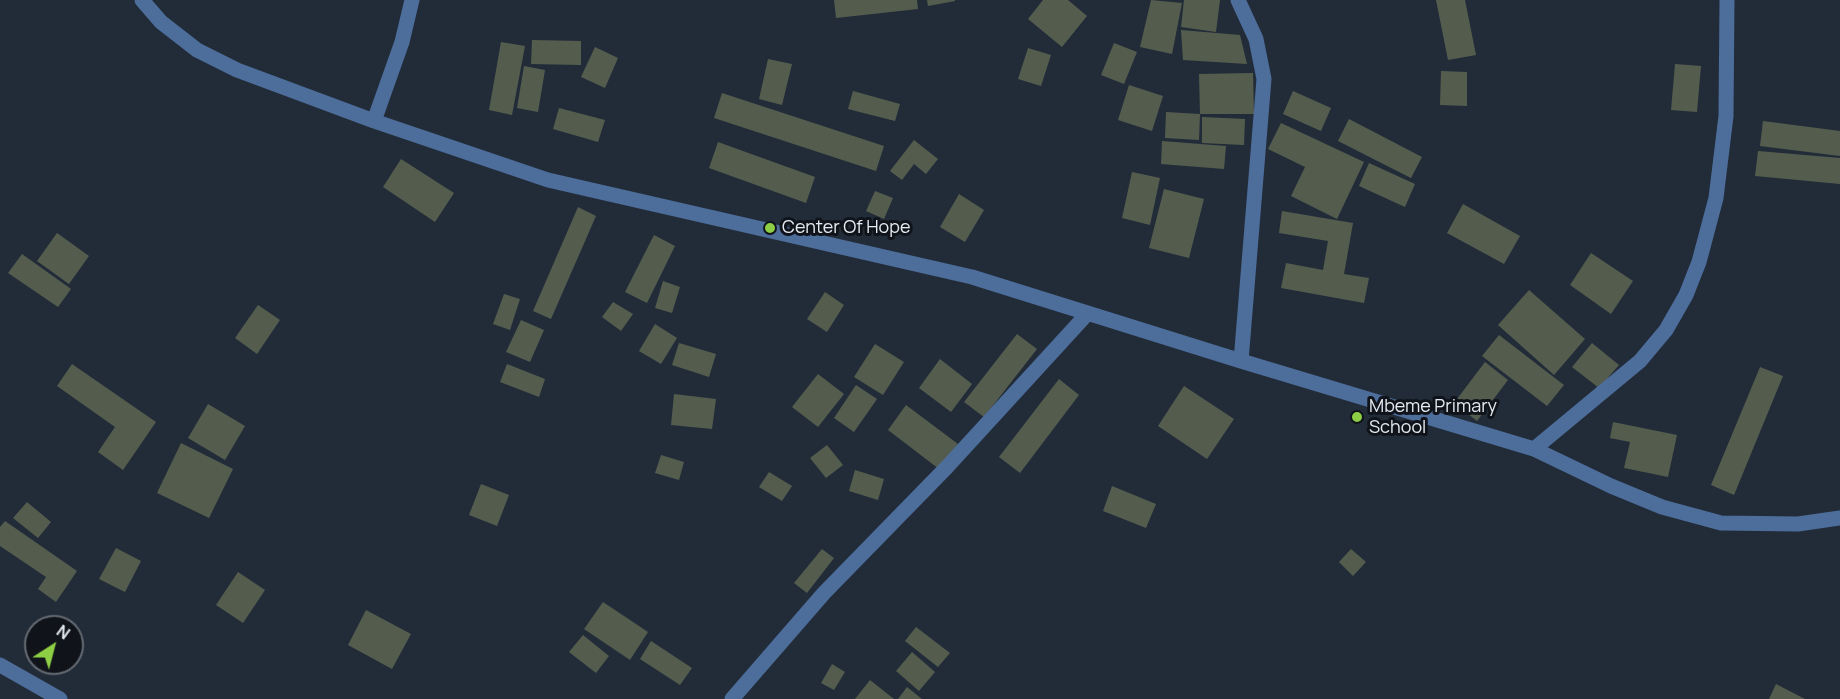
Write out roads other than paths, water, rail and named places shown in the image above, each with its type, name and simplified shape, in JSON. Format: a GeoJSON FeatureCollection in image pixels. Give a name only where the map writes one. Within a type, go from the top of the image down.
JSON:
{"type":"FeatureCollection","features":[{"type":"Feature","properties":{"kind":"street"},"geometry":{"type":"LineString","coordinates":[[142,0],[160,22],[197,50],[237,70],[374,121],[548,180],[972,277],[1241,362],[1534,449],[1611,486],[1662,507],[1722,523],[1798,524],[1840,518]]}},
{"type":"Feature","properties":{"kind":"street"},"geometry":{"type":"LineString","coordinates":[[374,121],[402,42],[412,0]]}},
{"type":"Feature","properties":{"kind":"street"},"geometry":{"type":"LineString","coordinates":[[1238,0],[1256,39],[1264,79],[1241,362]]}},
{"type":"Feature","properties":{"kind":"street"},"geometry":{"type":"LineString","coordinates":[[1534,449],[1640,361],[1666,330],[1686,295],[1699,262],[1716,198],[1726,116],[1727,0]]}},
{"type":"Feature","properties":{"kind":"street"},"geometry":{"type":"LineString","coordinates":[[732,699],[824,593],[947,467],[1088,313]]}},
{"type":"Feature","properties":{"kind":"street"},"geometry":{"type":"LineString","coordinates":[[1,669],[60,699]]}},
{"type":"Feature","properties":{"kind":"place","name":"Center Of Hope"},"geometry":{"type":"Point","coordinates":[770,228]}},
{"type":"Feature","properties":{"kind":"place","name":"Mbeme Primary School"},"geometry":{"type":"Point","coordinates":[1357,417]}}]}
